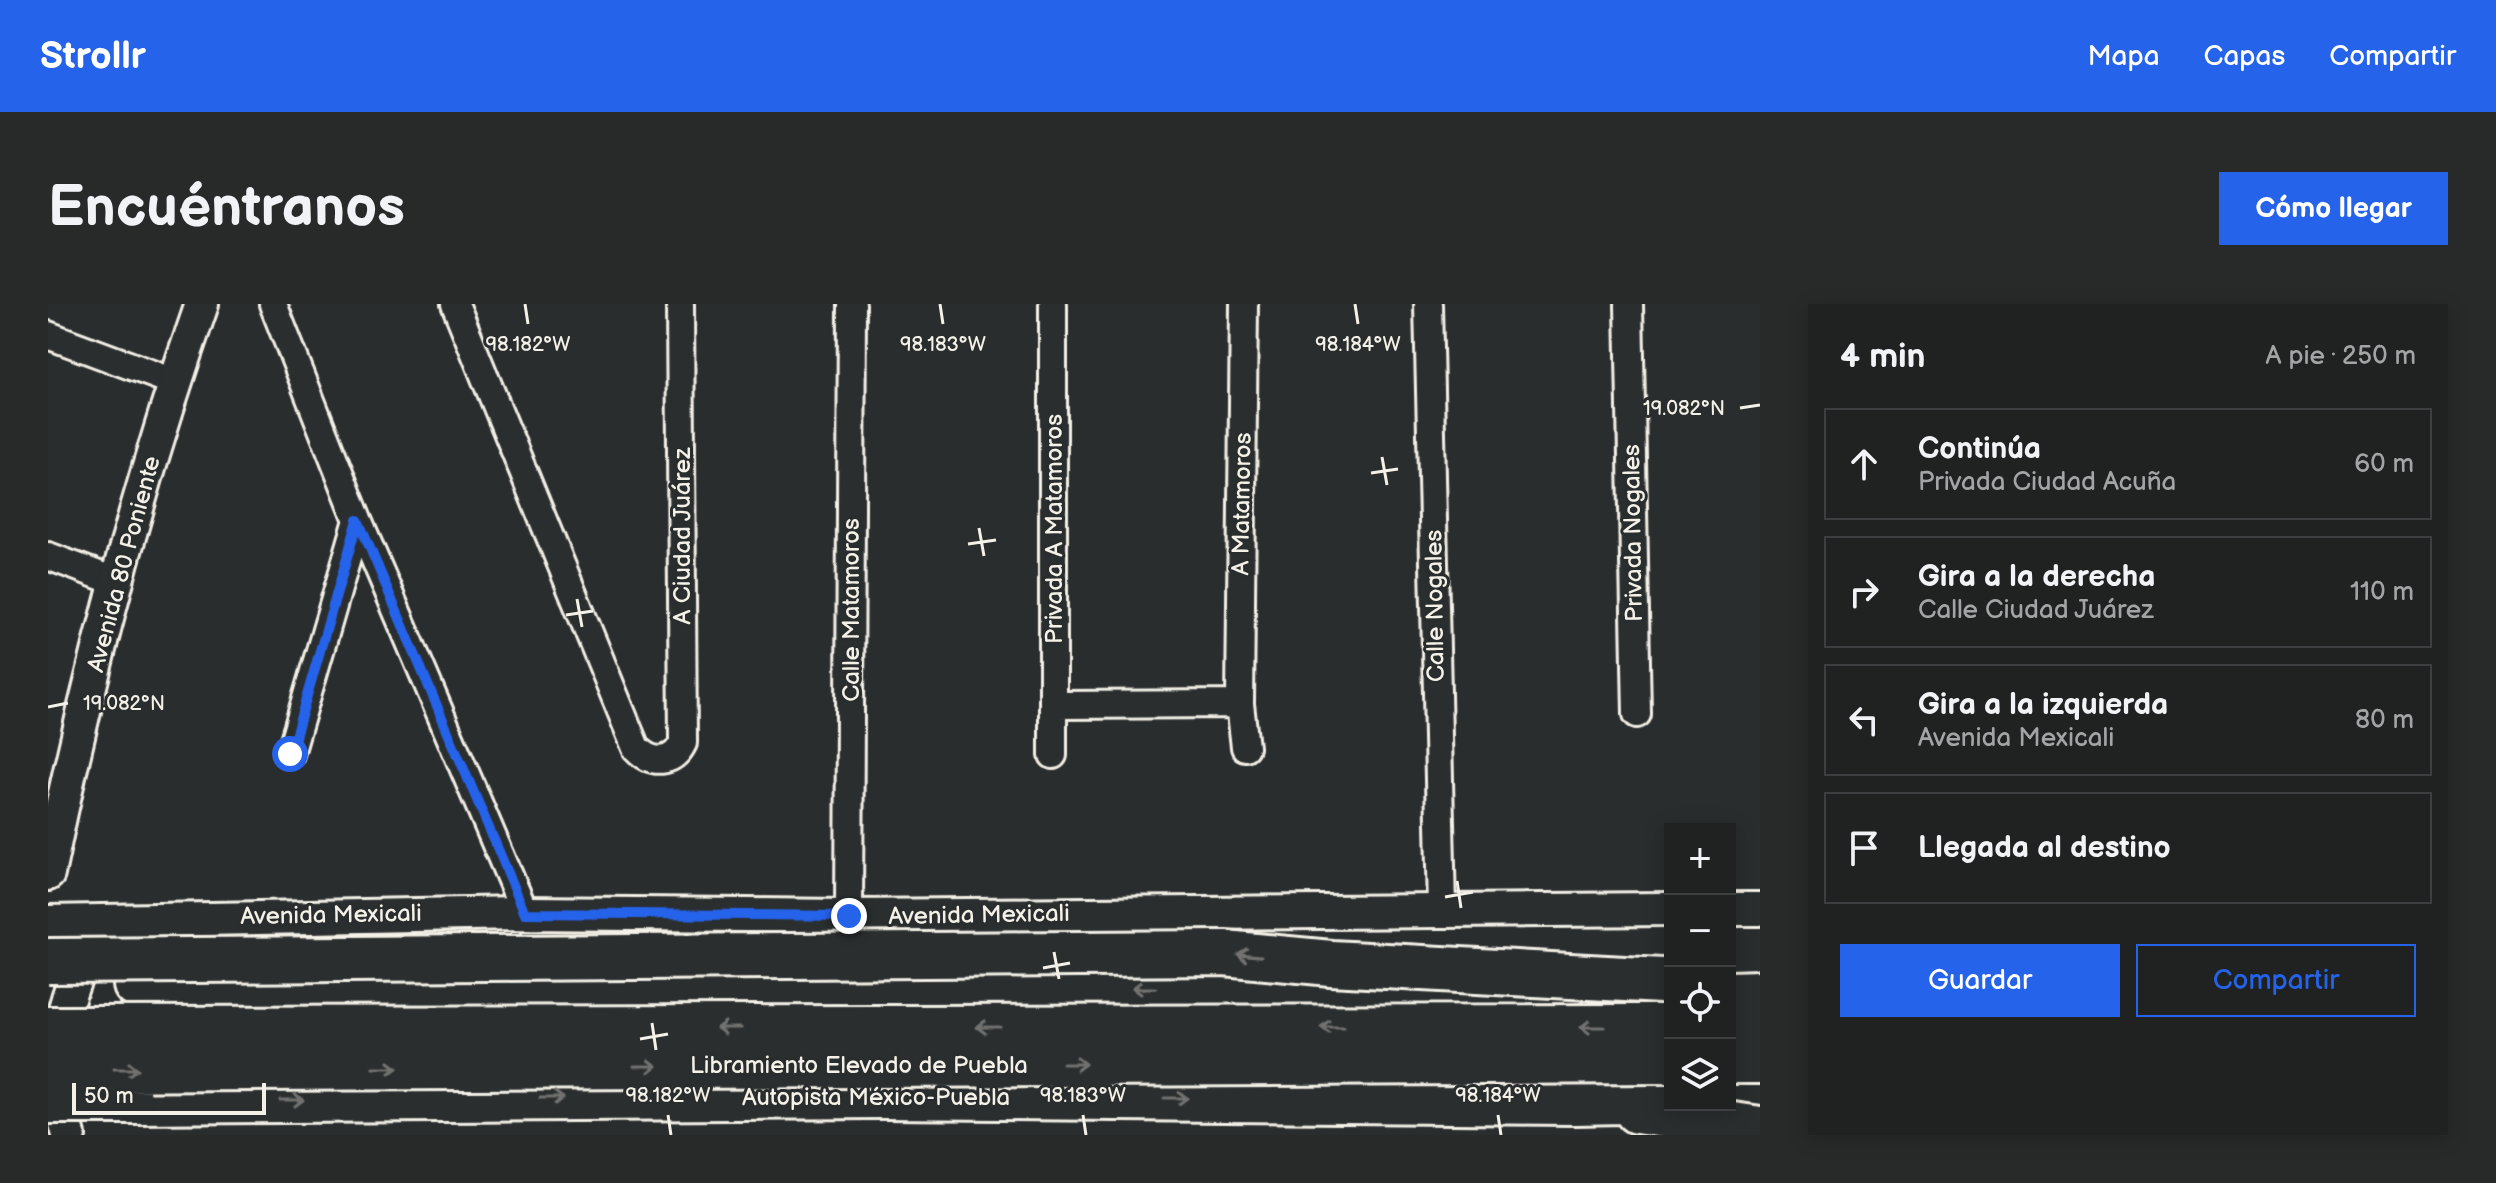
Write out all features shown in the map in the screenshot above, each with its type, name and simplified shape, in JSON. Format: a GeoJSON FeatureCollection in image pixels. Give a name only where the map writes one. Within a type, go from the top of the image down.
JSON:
{"type":"FeatureCollection","features":[{"type":"Feature","properties":{"kind":"highway"},"geometry":{"type":"LineString","coordinates":[[48,961],[1224,953],[1664,986]]}},
{"type":"Feature","properties":{"kind":"highway"},"geometry":{"type":"LineString","coordinates":[[1736,982],[1760,982]]}},
{"type":"Feature","properties":{"kind":"highway"},"geometry":{"type":"LineString","coordinates":[[48,989],[136,985],[843,983],[1664,986]]}},
{"type":"Feature","properties":{"kind":"highway"},"geometry":{"type":"LineString","coordinates":[[1736,994],[1760,993]]}},
{"type":"Feature","properties":{"kind":"highway","name":"Libramiento Elevado de Puebla"},"geometry":{"type":"LineString","coordinates":[[48,1029],[1664,1027]]}},
{"type":"Feature","properties":{"kind":"highway"},"geometry":{"type":"LineString","coordinates":[[1736,1027],[1760,1027]]}},
{"type":"Feature","properties":{"kind":"highway","name":"Libramiento Elevado de Puebla"},"geometry":{"type":"LineString","coordinates":[[48,1069],[1664,1061]]}},
{"type":"Feature","properties":{"kind":"highway"},"geometry":{"type":"LineString","coordinates":[[1736,1061],[1760,1061]]}},
{"type":"Feature","properties":{"kind":"highway","name":"Autopista México-Puebla"},"geometry":{"type":"LineString","coordinates":[[48,1101],[901,1096],[1664,1100]]}},
{"type":"Feature","properties":{"kind":"highway"},"geometry":{"type":"LineString","coordinates":[[1736,1098],[1760,1097]]}},
{"type":"Feature","properties":{"kind":"highway"},"geometry":{"type":"LineString","coordinates":[[1575,1102],[1760,1129]]}},
{"type":"Feature","properties":{"kind":"street","name":"Avenida 80 Poniente"},"geometry":{"type":"LineString","coordinates":[[48,874],[56,796],[174,382],[202,304]]}},
{"type":"Feature","properties":{"kind":"street"},"geometry":{"type":"LineString","coordinates":[[273,304],[358,520],[525,913]]}},
{"type":"Feature","properties":{"kind":"street","name":"A Ciudad Juárez"},"geometry":{"type":"LineString","coordinates":[[455,304],[636,748],[644,756],[666,760],[678,753],[683,743],[680,304]]}},
{"type":"Feature","properties":{"kind":"street","name":"Calle Matamoros"},"geometry":{"type":"LineString","coordinates":[[849,916],[852,304]]}},
{"type":"Feature","properties":{"kind":"street","name":"Privada A Matamoros"},"geometry":{"type":"LineString","coordinates":[[1053,304],[1053,755]]}},
{"type":"Feature","properties":{"kind":"street","name":"A Matamoros"},"geometry":{"type":"LineString","coordinates":[[1244,304],[1240,704],[1245,747]]}},
{"type":"Feature","properties":{"kind":"street","name":"Calle Nogales"},"geometry":{"type":"LineString","coordinates":[[1428,304],[1442,909]]}},
{"type":"Feature","properties":{"kind":"street","name":"Privada Nogales"},"geometry":{"type":"LineString","coordinates":[[1629,304],[1637,714]]}},
{"type":"Feature","properties":{"kind":"street"},"geometry":{"type":"LineString","coordinates":[[48,335],[174,382]]}},
{"type":"Feature","properties":{"kind":"street"},"geometry":{"type":"LineString","coordinates":[[290,754],[358,520]]}},
{"type":"Feature","properties":{"kind":"street"},"geometry":{"type":"LineString","coordinates":[[48,556],[117,582]]}},
{"type":"Feature","properties":{"kind":"street"},"geometry":{"type":"LineString","coordinates":[[1054,705],[1240,704]]}},
{"type":"Feature","properties":{"kind":"street","name":"Avenida Mexicali"},"geometry":{"type":"LineString","coordinates":[[48,922],[110,918],[525,913],[849,916],[1664,909]]}},
{"type":"Feature","properties":{"kind":"street"},"geometry":{"type":"LineString","coordinates":[[1736,909],[1760,909]]}},
{"type":"Feature","properties":{"kind":"street"},"geometry":{"type":"LineString","coordinates":[[69,1135],[58,1080],[63,1015],[82,965],[110,918]]}},
{"type":"Feature","properties":{"kind":"route"},"geometry":{"type":"LineString","coordinates":[[290,754],[358,520],[525,913],[849,916]]}}]}
